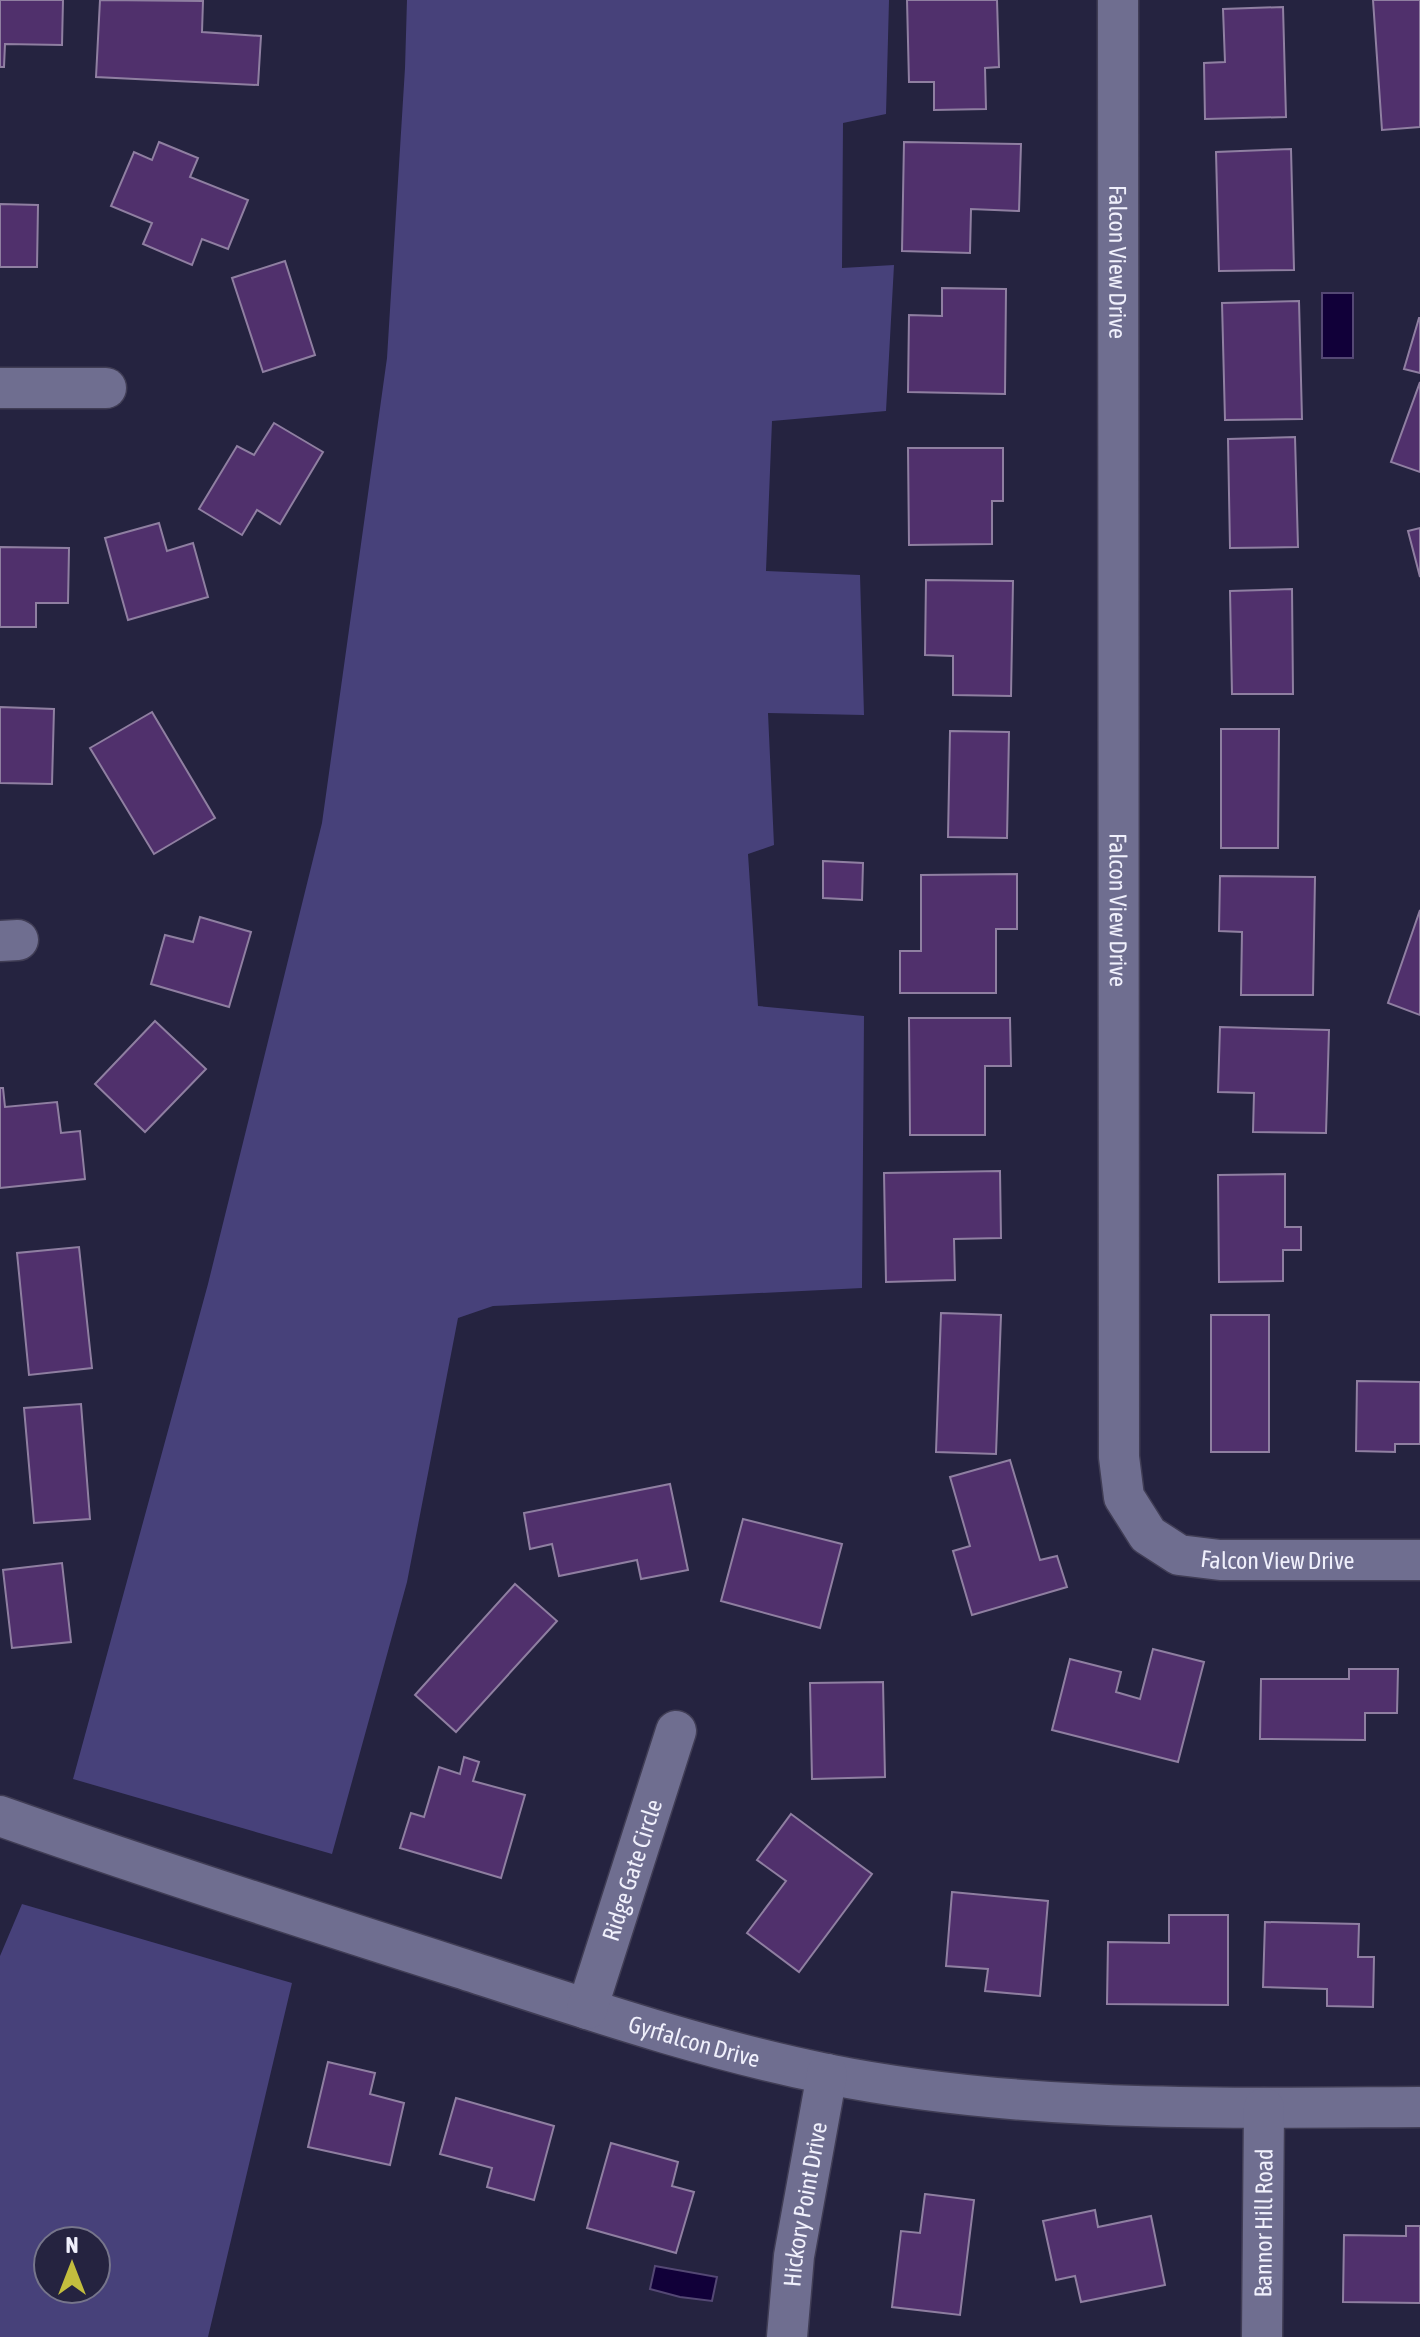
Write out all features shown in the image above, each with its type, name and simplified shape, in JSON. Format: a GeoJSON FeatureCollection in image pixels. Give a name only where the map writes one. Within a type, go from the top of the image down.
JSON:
{"type":"FeatureCollection","features":[{"type":"Feature","properties":{"kind":"street","name":"Falcon View Drive"},"geometry":{"type":"LineString","coordinates":[[1118,0],[1119,1457],[1124,1497],[1148,1535],[1179,1555],[1220,1560],[1420,1560]]}},
{"type":"Feature","properties":{"kind":"street"},"geometry":{"type":"LineString","coordinates":[[0,388],[106,388]]}},
{"type":"Feature","properties":{"kind":"street","name":"Ridge Gate Circle"},"geometry":{"type":"LineString","coordinates":[[587,2009],[676,1731]]}},
{"type":"Feature","properties":{"kind":"street","name":"Gyrfalcon Drive"},"geometry":{"type":"LineString","coordinates":[[0,1816],[149,1869],[587,2009],[707,2045],[827,2074],[930,2091],[1035,2103],[1264,2108],[1420,2107]]}},
{"type":"Feature","properties":{"kind":"street","name":"Hickory Point Drive"},"geometry":{"type":"LineString","coordinates":[[787,2337],[794,2256],[827,2074]]}},
{"type":"Feature","properties":{"kind":"street","name":"Bannor Hill Road"},"geometry":{"type":"LineString","coordinates":[[1262,2337],[1264,2108]]}},
{"type":"Feature","properties":{"kind":"shaded area"},"geometry":{"type":"Polygon","coordinates":[[[407,0],[889,0],[886,114],[843,123],[842,268],[894,265],[886,411],[772,421],[766,571],[860,575],[864,715],[768,713],[774,845],[748,854],[758,1006],[864,1016],[862,1288],[493,1306],[458,1318],[407,1582],[332,1854],[73,1779],[208,1284],[322,823],[387,358],[407,0]]]}},
{"type":"Feature","properties":{"kind":"shaded area"},"geometry":{"type":"Polygon","coordinates":[[[1322,293],[1353,293],[1353,358],[1322,358],[1322,293]]]}},
{"type":"Feature","properties":{"kind":"shaded area"},"geometry":{"type":"Polygon","coordinates":[[[22,1904],[292,1983],[208,2337],[0,2337],[0,1956],[22,1904]]]}},
{"type":"Feature","properties":{"kind":"shaded area"},"geometry":{"type":"Polygon","coordinates":[[[655,2266],[717,2277],[712,2301],[650,2289],[655,2266]]]}},
{"type":"Feature","properties":{"kind":"building"},"geometry":{"type":"Polygon","coordinates":[[[0,0],[63,0],[62,45],[5,44],[4,67],[0,67],[0,0]]]}},
{"type":"Feature","properties":{"kind":"building"},"geometry":{"type":"Polygon","coordinates":[[[100,0],[203,1],[202,32],[261,36],[258,85],[96,77],[100,0]]]}},
{"type":"Feature","properties":{"kind":"building"},"geometry":{"type":"Polygon","coordinates":[[[907,0],[997,0],[999,67],[985,68],[986,109],[934,110],[934,82],[909,82],[907,0]]]}},
{"type":"Feature","properties":{"kind":"building"},"geometry":{"type":"Polygon","coordinates":[[[1373,0],[1420,0],[1420,127],[1382,130],[1373,0]]]}},
{"type":"Feature","properties":{"kind":"building"},"geometry":{"type":"Polygon","coordinates":[[[1283,7],[1286,117],[1205,119],[1204,63],[1225,62],[1223,9],[1283,7]]]}},
{"type":"Feature","properties":{"kind":"building"},"geometry":{"type":"Polygon","coordinates":[[[159,142],[198,158],[190,177],[248,200],[228,249],[202,239],[192,265],[143,244],[152,223],[111,206],[134,152],[152,160],[159,142]]]}},
{"type":"Feature","properties":{"kind":"building"},"geometry":{"type":"Polygon","coordinates":[[[904,142],[1021,144],[1019,211],[971,209],[970,253],[902,251],[904,142]]]}},
{"type":"Feature","properties":{"kind":"building"},"geometry":{"type":"Polygon","coordinates":[[[1291,149],[1294,270],[1219,271],[1216,152],[1291,149]]]}},
{"type":"Feature","properties":{"kind":"building"},"geometry":{"type":"Polygon","coordinates":[[[0,204],[38,205],[37,267],[0,267],[0,204]]]}},
{"type":"Feature","properties":{"kind":"building"},"geometry":{"type":"Polygon","coordinates":[[[285,261],[315,355],[263,372],[232,278],[285,261]]]}},
{"type":"Feature","properties":{"kind":"building"},"geometry":{"type":"Polygon","coordinates":[[[942,288],[1006,289],[1005,394],[908,392],[909,315],[942,316],[942,288]]]}},
{"type":"Feature","properties":{"kind":"building"},"geometry":{"type":"Polygon","coordinates":[[[1299,301],[1302,419],[1225,420],[1222,303],[1299,301]]]}},
{"type":"Feature","properties":{"kind":"building"},"geometry":{"type":"Polygon","coordinates":[[[1420,318],[1420,373],[1404,369],[1420,318]]]}},
{"type":"Feature","properties":{"kind":"building"},"geometry":{"type":"Polygon","coordinates":[[[1420,382],[1420,472],[1391,462],[1420,382]]]}},
{"type":"Feature","properties":{"kind":"building"},"geometry":{"type":"Polygon","coordinates":[[[274,423],[323,452],[280,524],[257,510],[242,535],[199,509],[237,446],[254,455],[274,423]]]}},
{"type":"Feature","properties":{"kind":"building"},"geometry":{"type":"Polygon","coordinates":[[[1295,437],[1298,547],[1230,548],[1228,439],[1295,437]]]}},
{"type":"Feature","properties":{"kind":"building"},"geometry":{"type":"Polygon","coordinates":[[[908,448],[1003,448],[1003,501],[992,501],[992,544],[909,545],[908,448]]]}},
{"type":"Feature","properties":{"kind":"building"},"geometry":{"type":"Polygon","coordinates":[[[159,523],[167,551],[193,543],[208,597],[128,620],[105,538],[159,523]]]}},
{"type":"Feature","properties":{"kind":"building"},"geometry":{"type":"Polygon","coordinates":[[[1420,528],[1420,577],[1408,531],[1420,528]]]}},
{"type":"Feature","properties":{"kind":"building"},"geometry":{"type":"Polygon","coordinates":[[[0,547],[69,548],[68,603],[36,603],[36,627],[0,627],[0,547]]]}},
{"type":"Feature","properties":{"kind":"building"},"geometry":{"type":"Polygon","coordinates":[[[926,580],[1013,581],[1011,696],[953,695],[953,656],[925,655],[926,580]]]}},
{"type":"Feature","properties":{"kind":"building"},"geometry":{"type":"Polygon","coordinates":[[[1292,589],[1293,694],[1232,694],[1230,591],[1292,589]]]}},
{"type":"Feature","properties":{"kind":"building"},"geometry":{"type":"Polygon","coordinates":[[[0,707],[54,709],[52,784],[0,783],[0,707]]]}},
{"type":"Feature","properties":{"kind":"building"},"geometry":{"type":"Polygon","coordinates":[[[152,712],[215,818],[154,854],[90,748],[152,712]]]}},
{"type":"Feature","properties":{"kind":"building"},"geometry":{"type":"Polygon","coordinates":[[[1221,729],[1279,729],[1278,848],[1221,848],[1221,729]]]}},
{"type":"Feature","properties":{"kind":"building"},"geometry":{"type":"Polygon","coordinates":[[[950,731],[1009,732],[1007,838],[948,837],[950,731]]]}},
{"type":"Feature","properties":{"kind":"building"},"geometry":{"type":"Polygon","coordinates":[[[823,861],[863,863],[862,900],[823,898],[823,861]]]}},
{"type":"Feature","properties":{"kind":"building"},"geometry":{"type":"Polygon","coordinates":[[[1017,874],[1017,929],[996,929],[996,993],[900,993],[900,951],[921,951],[921,875],[1017,874]]]}},
{"type":"Feature","properties":{"kind":"building"},"geometry":{"type":"Polygon","coordinates":[[[1220,876],[1315,877],[1313,995],[1241,995],[1242,932],[1219,931],[1220,876]]]}},
{"type":"Feature","properties":{"kind":"building"},"geometry":{"type":"Polygon","coordinates":[[[1420,910],[1420,1015],[1388,1003],[1420,910]]]}},
{"type":"Feature","properties":{"kind":"building"},"geometry":{"type":"Polygon","coordinates":[[[200,917],[251,932],[229,1007],[151,984],[165,935],[193,942],[200,917]]]}},
{"type":"Feature","properties":{"kind":"building"},"geometry":{"type":"Polygon","coordinates":[[[909,1018],[1010,1018],[1011,1066],[985,1066],[985,1135],[910,1135],[909,1018]]]}},
{"type":"Feature","properties":{"kind":"building"},"geometry":{"type":"Polygon","coordinates":[[[155,1021],[206,1069],[145,1132],[95,1084],[155,1021]]]}},
{"type":"Feature","properties":{"kind":"building"},"geometry":{"type":"Polygon","coordinates":[[[1220,1027],[1329,1030],[1326,1133],[1253,1132],[1254,1093],[1218,1092],[1220,1027]]]}},
{"type":"Feature","properties":{"kind":"building"},"geometry":{"type":"Polygon","coordinates":[[[0,1088],[3,1088],[5,1107],[57,1102],[61,1133],[80,1131],[85,1179],[0,1188],[0,1088]]]}},
{"type":"Feature","properties":{"kind":"building"},"geometry":{"type":"Polygon","coordinates":[[[1000,1171],[1001,1238],[954,1239],[955,1280],[886,1282],[884,1173],[1000,1171]]]}},
{"type":"Feature","properties":{"kind":"building"},"geometry":{"type":"Polygon","coordinates":[[[1285,1174],[1285,1227],[1301,1227],[1301,1250],[1283,1250],[1283,1281],[1219,1282],[1218,1175],[1285,1174]]]}},
{"type":"Feature","properties":{"kind":"building"},"geometry":{"type":"Polygon","coordinates":[[[79,1247],[92,1368],[29,1375],[17,1253],[79,1247]]]}},
{"type":"Feature","properties":{"kind":"building"},"geometry":{"type":"Polygon","coordinates":[[[941,1313],[1001,1315],[996,1454],[936,1452],[941,1313]]]}},
{"type":"Feature","properties":{"kind":"building"},"geometry":{"type":"Polygon","coordinates":[[[1211,1315],[1269,1315],[1269,1452],[1211,1452],[1211,1315]]]}},
{"type":"Feature","properties":{"kind":"building"},"geometry":{"type":"Polygon","coordinates":[[[1357,1381],[1420,1382],[1420,1444],[1395,1444],[1395,1452],[1356,1451],[1357,1381]]]}},
{"type":"Feature","properties":{"kind":"building"},"geometry":{"type":"Polygon","coordinates":[[[81,1404],[90,1519],[34,1523],[24,1408],[81,1404]]]}},
{"type":"Feature","properties":{"kind":"building"},"geometry":{"type":"Polygon","coordinates":[[[1010,1460],[1040,1560],[1057,1556],[1067,1587],[972,1615],[953,1551],[970,1546],[950,1477],[1010,1460]]]}},
{"type":"Feature","properties":{"kind":"building"},"geometry":{"type":"Polygon","coordinates":[[[670,1484],[688,1570],[641,1579],[637,1560],[559,1576],[552,1544],[530,1549],[524,1513],[670,1484]]]}},
{"type":"Feature","properties":{"kind":"building"},"geometry":{"type":"Polygon","coordinates":[[[743,1519],[842,1544],[820,1628],[721,1601],[743,1519]]]}},
{"type":"Feature","properties":{"kind":"building"},"geometry":{"type":"Polygon","coordinates":[[[62,1563],[71,1642],[12,1648],[3,1570],[62,1563]]]}},
{"type":"Feature","properties":{"kind":"building"},"geometry":{"type":"Polygon","coordinates":[[[515,1584],[557,1621],[456,1732],[415,1695],[515,1584]]]}},
{"type":"Feature","properties":{"kind":"building"},"geometry":{"type":"Polygon","coordinates":[[[1153,1649],[1204,1662],[1178,1762],[1052,1730],[1070,1659],[1121,1672],[1116,1692],[1140,1699],[1153,1649]]]}},
{"type":"Feature","properties":{"kind":"building"},"geometry":{"type":"Polygon","coordinates":[[[1349,1669],[1398,1669],[1397,1713],[1365,1713],[1365,1740],[1260,1739],[1261,1679],[1349,1679],[1349,1669]]]}},
{"type":"Feature","properties":{"kind":"building"},"geometry":{"type":"Polygon","coordinates":[[[883,1682],[885,1777],[812,1779],[810,1683],[883,1682]]]}},
{"type":"Feature","properties":{"kind":"building"},"geometry":{"type":"Polygon","coordinates":[[[464,1757],[479,1762],[473,1781],[525,1795],[501,1878],[400,1848],[411,1813],[424,1817],[439,1767],[460,1774],[464,1757]]]}},
{"type":"Feature","properties":{"kind":"building"},"geometry":{"type":"Polygon","coordinates":[[[791,1814],[872,1874],[799,1972],[747,1933],[786,1881],[757,1860],[791,1814]]]}},
{"type":"Feature","properties":{"kind":"building"},"geometry":{"type":"Polygon","coordinates":[[[952,1892],[1048,1901],[1040,1996],[985,1991],[988,1969],[946,1966],[952,1892]]]}},
{"type":"Feature","properties":{"kind":"building"},"geometry":{"type":"Polygon","coordinates":[[[1169,1915],[1228,1915],[1228,2005],[1107,2004],[1108,1942],[1169,1943],[1169,1915]]]}},
{"type":"Feature","properties":{"kind":"building"},"geometry":{"type":"Polygon","coordinates":[[[1265,1922],[1359,1924],[1358,1957],[1374,1957],[1373,2007],[1327,2006],[1327,1989],[1263,1987],[1265,1922]]]}},
{"type":"Feature","properties":{"kind":"building"},"geometry":{"type":"Polygon","coordinates":[[[328,2062],[375,2073],[370,2094],[404,2103],[390,2165],[308,2147],[328,2062]]]}},
{"type":"Feature","properties":{"kind":"building"},"geometry":{"type":"Polygon","coordinates":[[[456,2098],[554,2126],[534,2200],[487,2187],[492,2168],[440,2154],[456,2098]]]}},
{"type":"Feature","properties":{"kind":"building"},"geometry":{"type":"Polygon","coordinates":[[[611,2143],[678,2162],[672,2186],[694,2192],[676,2253],[587,2228],[611,2143]]]}},
{"type":"Feature","properties":{"kind":"building"},"geometry":{"type":"Polygon","coordinates":[[[925,2194],[974,2200],[960,2315],[892,2307],[901,2231],[920,2233],[925,2194]]]}},
{"type":"Feature","properties":{"kind":"building"},"geometry":{"type":"Polygon","coordinates":[[[1095,2210],[1098,2227],[1151,2216],[1165,2285],[1081,2302],[1075,2276],[1056,2280],[1043,2221],[1095,2210]]]}},
{"type":"Feature","properties":{"kind":"building"},"geometry":{"type":"Polygon","coordinates":[[[1406,2226],[1420,2226],[1420,2303],[1343,2302],[1344,2235],[1406,2236],[1406,2226]]]}}]}
